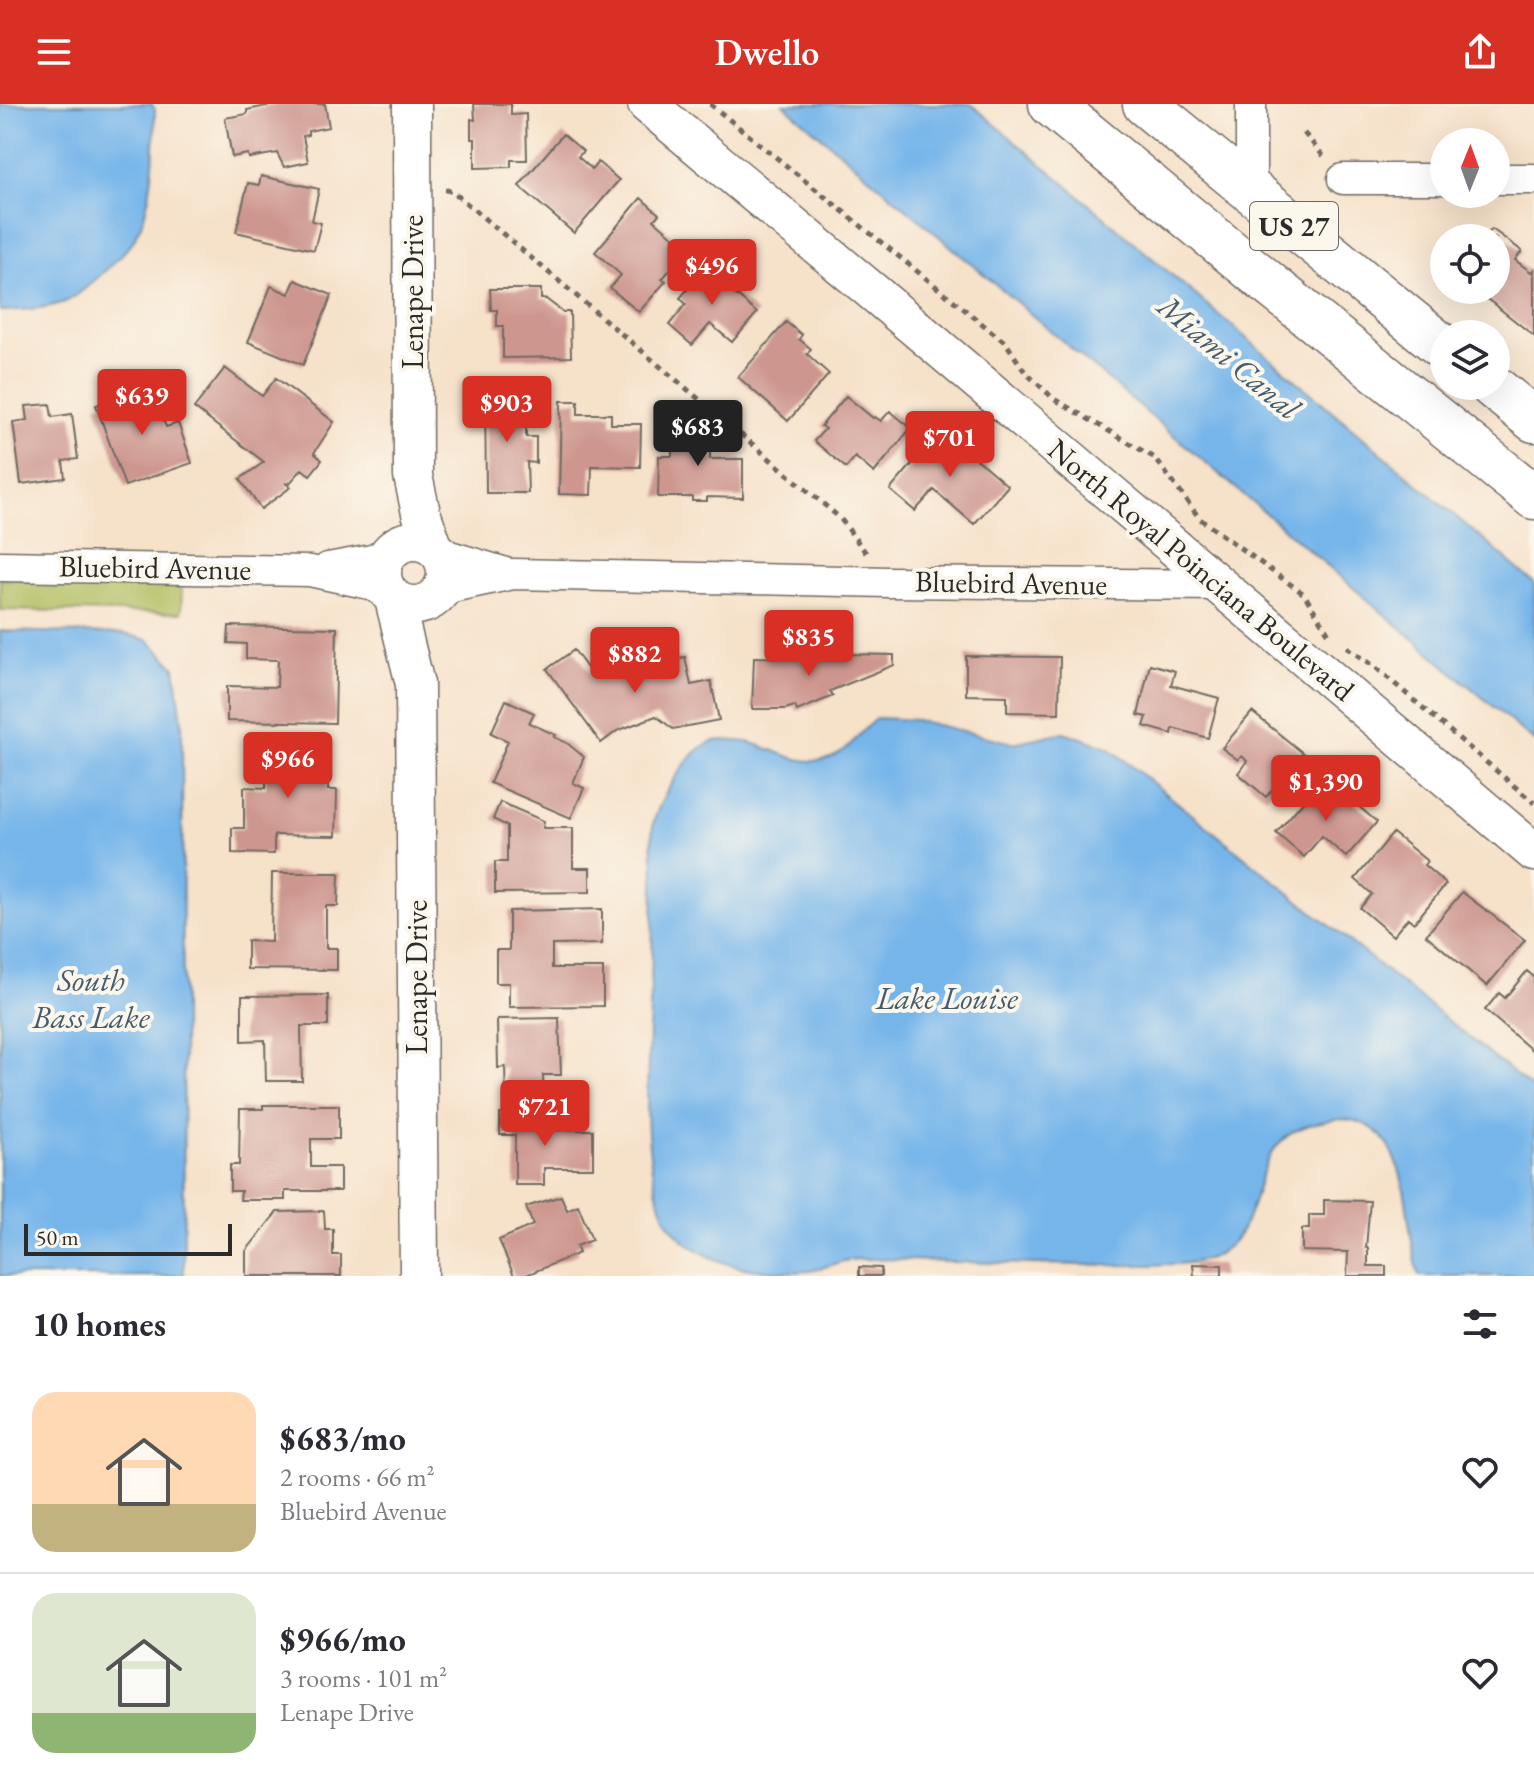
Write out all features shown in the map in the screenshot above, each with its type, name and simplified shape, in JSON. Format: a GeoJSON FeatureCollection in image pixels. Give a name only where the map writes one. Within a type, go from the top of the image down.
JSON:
{"type":"FeatureCollection","features":[{"type":"Feature","properties":{"kind":"highway","name":"US 27"},"geometry":{"type":"LineString","coordinates":[[1051,104],[1534,497]]}},
{"type":"Feature","properties":{"kind":"highway","name":"US 27"},"geometry":{"type":"LineString","coordinates":[[1145,104],[1430,337]]}},
{"type":"Feature","properties":{"kind":"highway"},"geometry":{"type":"LineString","coordinates":[[1251,191],[1254,225],[1273,287]]}},
{"type":"Feature","properties":{"kind":"highway"},"geometry":{"type":"LineString","coordinates":[[1509,400],[1534,420]]}},
{"type":"Feature","properties":{"kind":"street","name":"Lenape Drive"},"geometry":{"type":"LineString","coordinates":[[412,104],[414,480],[421,513],[436,550]]}},
{"type":"Feature","properties":{"kind":"street","name":"North Royal Poinciana Boulevard"},"geometry":{"type":"LineString","coordinates":[[647,104],[1534,852]]}},
{"type":"Feature","properties":{"kind":"street"},"geometry":{"type":"LineString","coordinates":[[1251,104],[1251,191]]}},
{"type":"Feature","properties":{"kind":"street"},"geometry":{"type":"LineString","coordinates":[[1343,179],[1430,179]]}},
{"type":"Feature","properties":{"kind":"street"},"geometry":{"type":"LineString","coordinates":[[1510,179],[1534,179]]}},
{"type":"Feature","properties":{"kind":"street","name":"Lenape Drive"},"geometry":{"type":"LineString","coordinates":[[391,550],[414,480]]}},
{"type":"Feature","properties":{"kind":"street"},"geometry":{"type":"LineString","coordinates":[[414,540],[436,550],[447,573],[440,593],[424,604],[414,606],[392,597],[382,582],[381,571],[391,550],[414,540]]}},
{"type":"Feature","properties":{"kind":"street","name":"Bluebird Avenue"},"geometry":{"type":"LineString","coordinates":[[0,566],[310,571],[372,560],[391,550]]}},
{"type":"Feature","properties":{"kind":"street","name":"Bluebird Avenue"},"geometry":{"type":"LineString","coordinates":[[436,550],[513,574]]}},
{"type":"Feature","properties":{"kind":"street","name":"Bluebird Avenue"},"geometry":{"type":"LineString","coordinates":[[310,571],[370,584],[392,597]]}},
{"type":"Feature","properties":{"kind":"street","name":"Bluebird Avenue"},"geometry":{"type":"LineString","coordinates":[[440,593],[456,586],[513,574],[1221,585]]}},
{"type":"Feature","properties":{"kind":"street","name":"Lenape Drive"},"geometry":{"type":"LineString","coordinates":[[419,1276],[415,677],[422,641],[440,593]]}},
{"type":"Feature","properties":{"kind":"street","name":"Lenape Drive"},"geometry":{"type":"LineString","coordinates":[[392,597],[415,677]]}},
{"type":"Feature","properties":{"kind":"path"},"geometry":{"type":"LineString","coordinates":[[710,104],[1006,343],[1025,372],[1054,399],[1155,458],[1200,519],[1304,594],[1330,635]]}},
{"type":"Feature","properties":{"kind":"path"},"geometry":{"type":"LineString","coordinates":[[413,186],[452,191],[840,518],[888,582]]}},
{"type":"Feature","properties":{"kind":"path"},"geometry":{"type":"LineString","coordinates":[[1341,643],[1374,666],[1534,803]]}},
{"type":"Feature","properties":{"kind":"green space"},"geometry":{"type":"Polygon","coordinates":[[[0,579],[182,582],[181,613],[0,610],[0,579]]]}},
{"type":"Feature","properties":{"kind":"water"},"geometry":{"type":"Polygon","coordinates":[[[0,104],[152,104],[155,110],[154,158],[142,223],[123,253],[93,282],[67,301],[34,309],[0,311],[0,104]]]}},
{"type":"Feature","properties":{"kind":"water","name":"Miami Canal"},"geometry":{"type":"Polygon","coordinates":[[[783,104],[971,104],[1534,583],[1534,741],[783,104]]]}},
{"type":"Feature","properties":{"kind":"water","name":"South Bass Lake"},"geometry":{"type":"Polygon","coordinates":[[[0,631],[125,634],[148,640],[175,667],[182,721],[184,1276],[0,1276],[0,631]]]}},
{"type":"Feature","properties":{"kind":"water","name":"Lake Louise"},"geometry":{"type":"Polygon","coordinates":[[[877,718],[916,720],[1013,743],[1064,732],[1108,747],[1529,1086],[1534,1091],[1534,1276],[1420,1276],[1397,1162],[1387,1143],[1372,1128],[1346,1119],[1315,1124],[1288,1135],[1274,1150],[1264,1168],[1243,1227],[1231,1244],[1212,1257],[1195,1262],[1091,1265],[861,1259],[809,1271],[788,1272],[726,1263],[700,1252],[678,1235],[664,1214],[649,1147],[647,1078],[654,877],[652,840],[656,816],[667,790],[685,765],[694,754],[714,741],[747,742],[796,759],[816,761],[842,752],[877,718]]]}},
{"type":"Feature","properties":{"kind":"building"},"geometry":{"type":"Polygon","coordinates":[[[276,104],[325,104],[329,127],[308,131],[308,135],[303,136],[308,162],[284,167],[277,153],[249,158],[248,154],[232,157],[225,118],[276,104]]]}},
{"type":"Feature","properties":{"kind":"building"},"geometry":{"type":"Polygon","coordinates":[[[474,104],[511,104],[511,115],[526,114],[527,160],[511,160],[511,167],[475,168],[475,139],[471,139],[474,104]]]}},
{"type":"Feature","properties":{"kind":"building"},"geometry":{"type":"Polygon","coordinates":[[[563,134],[583,151],[578,157],[592,169],[598,162],[619,180],[574,233],[519,186],[563,134]]]}},
{"type":"Feature","properties":{"kind":"building"},"geometry":{"type":"Polygon","coordinates":[[[261,176],[319,189],[312,221],[321,223],[314,250],[236,232],[248,183],[259,185],[261,176]]]}},
{"type":"Feature","properties":{"kind":"building"},"geometry":{"type":"Polygon","coordinates":[[[641,198],[659,214],[654,220],[688,249],[639,312],[610,288],[621,275],[595,252],[641,198]]]}},
{"type":"Feature","properties":{"kind":"building"},"geometry":{"type":"Polygon","coordinates":[[[1510,242],[1522,251],[1515,260],[1531,272],[1534,269],[1534,336],[1494,304],[1510,304],[1510,242]]]}},
{"type":"Feature","properties":{"kind":"building"},"geometry":{"type":"Polygon","coordinates":[[[713,260],[728,272],[725,276],[738,287],[734,293],[757,313],[732,342],[710,324],[692,345],[669,325],[686,304],[680,298],[713,260]]]}},
{"type":"Feature","properties":{"kind":"building"},"geometry":{"type":"Polygon","coordinates":[[[295,280],[332,295],[303,365],[248,342],[271,286],[289,294],[295,280]]]}},
{"type":"Feature","properties":{"kind":"building"},"geometry":{"type":"Polygon","coordinates":[[[490,289],[541,289],[541,299],[546,299],[563,312],[570,312],[571,357],[503,358],[503,326],[497,326],[497,310],[491,310],[490,289]]]}},
{"type":"Feature","properties":{"kind":"building"},"geometry":{"type":"Polygon","coordinates":[[[786,322],[802,335],[799,339],[811,349],[807,354],[829,374],[788,421],[738,377],[786,322]]]}},
{"type":"Feature","properties":{"kind":"building"},"geometry":{"type":"Polygon","coordinates":[[[225,368],[262,396],[276,378],[334,422],[314,453],[322,460],[310,475],[302,469],[289,484],[285,483],[291,487],[261,509],[240,479],[264,462],[194,408],[225,368]]]}},
{"type":"Feature","properties":{"kind":"building"},"geometry":{"type":"Polygon","coordinates":[[[150,386],[166,427],[178,423],[192,463],[125,486],[96,405],[150,386]]]}},
{"type":"Feature","properties":{"kind":"building"},"geometry":{"type":"Polygon","coordinates":[[[485,391],[520,391],[520,411],[526,411],[526,437],[536,437],[536,463],[527,462],[528,493],[486,493],[485,391]]]}},
{"type":"Feature","properties":{"kind":"building"},"geometry":{"type":"Polygon","coordinates":[[[846,396],[873,418],[881,421],[890,411],[911,428],[874,473],[855,457],[846,468],[814,441],[825,429],[821,426],[846,396]]]}},
{"type":"Feature","properties":{"kind":"building"},"geometry":{"type":"Polygon","coordinates":[[[561,401],[578,401],[578,414],[611,414],[611,424],[641,424],[640,467],[592,466],[591,495],[559,494],[561,401]]]}},
{"type":"Feature","properties":{"kind":"building"},"geometry":{"type":"Polygon","coordinates":[[[50,404],[52,417],[72,414],[78,459],[63,461],[65,478],[21,484],[13,422],[28,420],[26,406],[50,404]]]}},
{"type":"Feature","properties":{"kind":"building"},"geometry":{"type":"Polygon","coordinates":[[[672,424],[698,424],[698,428],[710,428],[710,459],[743,459],[743,498],[707,497],[707,501],[692,501],[692,497],[658,497],[659,456],[672,456],[672,424]]]}},
{"type":"Feature","properties":{"kind":"building"},"geometry":{"type":"Polygon","coordinates":[[[942,429],[1008,486],[974,524],[934,490],[915,511],[890,490],[942,429]]]}},
{"type":"Feature","properties":{"kind":"building"},"geometry":{"type":"Polygon","coordinates":[[[229,626],[337,628],[335,723],[227,721],[227,686],[277,687],[278,660],[246,659],[246,644],[228,643],[229,626]]]}},
{"type":"Feature","properties":{"kind":"building"},"geometry":{"type":"Polygon","coordinates":[[[574,650],[593,676],[685,657],[691,685],[711,681],[719,720],[673,729],[656,716],[617,731],[601,743],[547,669],[574,650]]]}},
{"type":"Feature","properties":{"kind":"building"},"geometry":{"type":"Polygon","coordinates":[[[843,654],[894,655],[894,665],[830,691],[833,696],[797,711],[795,706],[752,709],[754,657],[843,659],[843,654]]]}},
{"type":"Feature","properties":{"kind":"building"},"geometry":{"type":"Polygon","coordinates":[[[966,656],[1060,657],[1059,713],[1007,712],[1007,696],[966,695],[966,656]]]}},
{"type":"Feature","properties":{"kind":"building"},"geometry":{"type":"Polygon","coordinates":[[[1150,664],[1175,671],[1171,685],[1219,698],[1208,738],[1173,728],[1172,734],[1144,726],[1147,717],[1138,715],[1150,664]]]}},
{"type":"Feature","properties":{"kind":"building"},"geometry":{"type":"Polygon","coordinates":[[[506,700],[534,713],[529,723],[556,735],[554,737],[584,757],[573,783],[584,788],[571,818],[490,783],[508,741],[491,733],[506,700]]]}},
{"type":"Feature","properties":{"kind":"building"},"geometry":{"type":"Polygon","coordinates":[[[1252,712],[1314,762],[1283,799],[1272,790],[1266,797],[1238,773],[1247,761],[1242,756],[1238,760],[1222,748],[1252,712]]]}},
{"type":"Feature","properties":{"kind":"building"},"geometry":{"type":"Polygon","coordinates":[[[266,745],[328,745],[328,790],[337,790],[336,836],[274,835],[274,854],[232,853],[232,828],[244,828],[244,787],[266,788],[266,745]]]}},
{"type":"Feature","properties":{"kind":"building"},"geometry":{"type":"Polygon","coordinates":[[[1319,783],[1345,805],[1350,799],[1377,822],[1346,857],[1322,836],[1304,857],[1276,833],[1319,783]]]}},
{"type":"Feature","properties":{"kind":"building"},"geometry":{"type":"Polygon","coordinates":[[[500,802],[544,821],[543,828],[573,828],[573,868],[590,868],[590,892],[495,893],[495,862],[507,862],[507,826],[493,819],[500,802]]]}},
{"type":"Feature","properties":{"kind":"building"},"geometry":{"type":"Polygon","coordinates":[[[1393,833],[1427,861],[1424,865],[1446,884],[1414,923],[1408,918],[1393,936],[1360,908],[1372,894],[1355,879],[1393,833]]]}},
{"type":"Feature","properties":{"kind":"building"},"geometry":{"type":"Polygon","coordinates":[[[272,873],[339,873],[338,906],[326,906],[326,948],[337,948],[337,970],[247,969],[247,941],[271,942],[272,873]]]}},
{"type":"Feature","properties":{"kind":"building"},"geometry":{"type":"Polygon","coordinates":[[[1462,892],[1525,940],[1487,986],[1426,935],[1462,892]]]}},
{"type":"Feature","properties":{"kind":"building"},"geometry":{"type":"Polygon","coordinates":[[[602,909],[602,944],[552,945],[552,968],[603,968],[603,1006],[509,1007],[509,983],[496,983],[496,950],[509,950],[509,911],[602,909]]]}},
{"type":"Feature","properties":{"kind":"building"},"geometry":{"type":"Polygon","coordinates":[[[1527,971],[1534,977],[1534,1052],[1485,1010],[1499,993],[1505,998],[1527,971]]]}},
{"type":"Feature","properties":{"kind":"building"},"geometry":{"type":"Polygon","coordinates":[[[328,995],[328,1026],[301,1026],[302,1081],[266,1081],[265,1040],[242,1041],[242,996],[328,995]]]}},
{"type":"Feature","properties":{"kind":"building"},"geometry":{"type":"Polygon","coordinates":[[[559,1018],[561,1075],[543,1075],[544,1099],[506,1100],[505,1067],[498,1068],[497,1019],[559,1018]]]}},
{"type":"Feature","properties":{"kind":"building"},"geometry":{"type":"Polygon","coordinates":[[[263,1105],[339,1105],[339,1139],[311,1139],[311,1167],[340,1167],[340,1191],[285,1191],[285,1200],[240,1200],[241,1191],[230,1191],[230,1165],[239,1165],[240,1109],[263,1109],[263,1105]]]}},
{"type":"Feature","properties":{"kind":"building"},"geometry":{"type":"Polygon","coordinates":[[[536,1113],[536,1130],[593,1130],[593,1168],[544,1168],[544,1185],[515,1185],[515,1135],[500,1135],[500,1114],[536,1113]]]}},
{"type":"Feature","properties":{"kind":"building"},"geometry":{"type":"Polygon","coordinates":[[[561,1196],[567,1210],[578,1205],[592,1240],[576,1246],[579,1253],[524,1276],[514,1276],[499,1240],[533,1225],[526,1207],[561,1196]]]}},
{"type":"Feature","properties":{"kind":"building"},"geometry":{"type":"Polygon","coordinates":[[[1324,1200],[1370,1201],[1366,1248],[1368,1266],[1386,1266],[1386,1276],[1347,1276],[1348,1252],[1302,1251],[1302,1229],[1309,1229],[1309,1215],[1324,1215],[1324,1200]]]}},
{"type":"Feature","properties":{"kind":"building"},"geometry":{"type":"Polygon","coordinates":[[[324,1211],[325,1229],[333,1229],[333,1255],[341,1255],[341,1276],[246,1276],[246,1251],[277,1212],[324,1211]]]}},
{"type":"Feature","properties":{"kind":"building"},"geometry":{"type":"Polygon","coordinates":[[[1193,1264],[1222,1265],[1222,1276],[1194,1276],[1193,1264]]]}},
{"type":"Feature","properties":{"kind":"building"},"geometry":{"type":"Polygon","coordinates":[[[859,1267],[881,1268],[881,1276],[859,1276],[859,1267]]]}}]}
